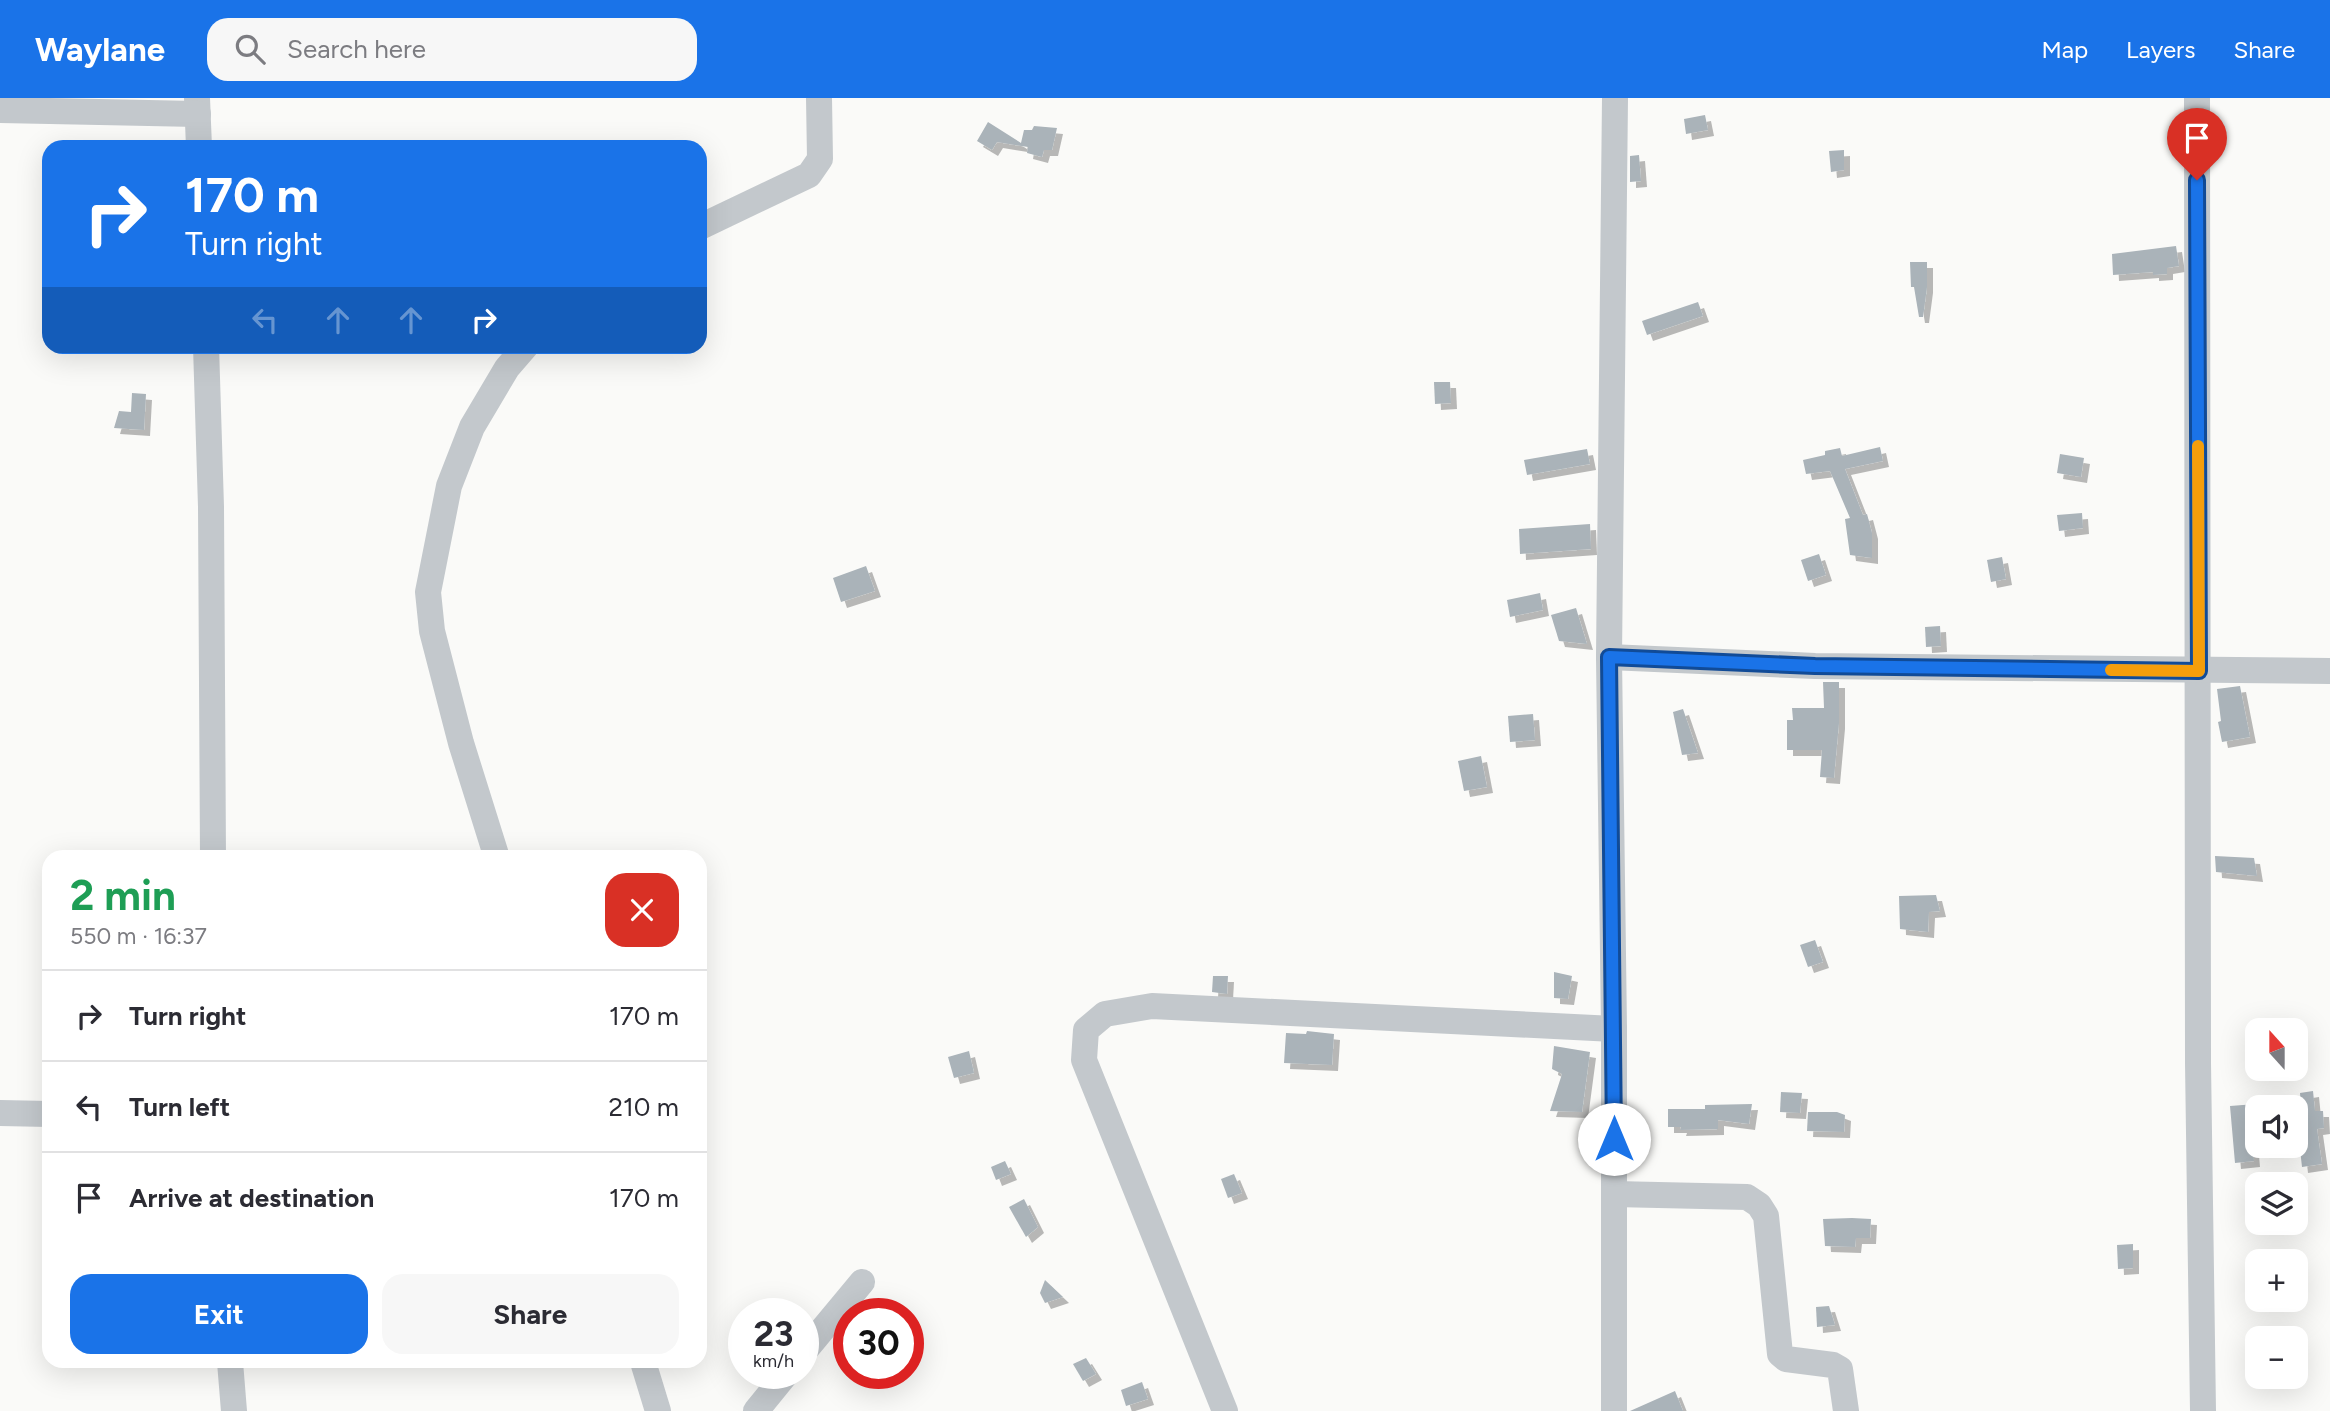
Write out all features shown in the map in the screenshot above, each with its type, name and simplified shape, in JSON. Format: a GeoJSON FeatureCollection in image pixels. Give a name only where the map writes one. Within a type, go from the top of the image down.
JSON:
{"type":"FeatureCollection","features":[{"type":"Feature","properties":{"kind":"street"},"geometry":{"type":"LineString","coordinates":[[707,224],[809,175],[820,159],[820,98]]}},
{"type":"Feature","properties":{"kind":"street"},"geometry":{"type":"LineString","coordinates":[[1614,1411],[1614,1029],[1609,657],[1615,98]]}},
{"type":"Feature","properties":{"kind":"street"},"geometry":{"type":"LineString","coordinates":[[2197,98],[2198,1063],[2203,1411]]}},
{"type":"Feature","properties":{"kind":"street"},"geometry":{"type":"LineString","coordinates":[[0,110],[197,106],[199,140]]}},
{"type":"Feature","properties":{"kind":"street"},"geometry":{"type":"LineString","coordinates":[[206,354],[211,508],[213,850]]}},
{"type":"Feature","properties":{"kind":"street"},"geometry":{"type":"LineString","coordinates":[[494,850],[461,743],[432,631],[428,592],[449,486],[472,427],[507,368],[519,354]]}},
{"type":"Feature","properties":{"kind":"street"},"geometry":{"type":"LineString","coordinates":[[1609,657],[1815,666],[2330,671]]}},
{"type":"Feature","properties":{"kind":"street"},"geometry":{"type":"LineString","coordinates":[[1226,1411],[1084,1060],[1086,1030],[1105,1014],[1153,1006],[1614,1029]]}},
{"type":"Feature","properties":{"kind":"street"},"geometry":{"type":"LineString","coordinates":[[0,1113],[42,1114]]}},
{"type":"Feature","properties":{"kind":"street"},"geometry":{"type":"LineString","coordinates":[[1614,1194],[1747,1197],[1759,1205],[1766,1216],[1780,1354],[1786,1359],[1833,1365],[1840,1369],[1846,1411]]}},
{"type":"Feature","properties":{"kind":"street"},"geometry":{"type":"LineString","coordinates":[[819,1334],[862,1282]]}},
{"type":"Feature","properties":{"kind":"street"},"geometry":{"type":"LineString","coordinates":[[230,1368],[234,1411]]}},
{"type":"Feature","properties":{"kind":"street"},"geometry":{"type":"LineString","coordinates":[[645,1368],[657,1411]]}},
{"type":"Feature","properties":{"kind":"street"},"geometry":{"type":"LineString","coordinates":[[756,1411],[774,1389]]}},
{"type":"Feature","properties":{"kind":"building"},"geometry":{"type":"Polygon","coordinates":[[[1705,115],[1708,130],[1686,134],[1684,119],[1705,115]]]}},
{"type":"Feature","properties":{"kind":"building"},"geometry":{"type":"Polygon","coordinates":[[[988,122],[1021,143],[1024,130],[1032,130],[1034,126],[1057,128],[1052,150],[1044,150],[1042,157],[1027,153],[1028,147],[997,142],[992,150],[977,141],[988,122]]]}},
{"type":"Feature","properties":{"kind":"building"},"geometry":{"type":"Polygon","coordinates":[[[1844,150],[1844,170],[1831,172],[1829,151],[1844,150]]]}},
{"type":"Feature","properties":{"kind":"building"},"geometry":{"type":"Polygon","coordinates":[[[1639,155],[1641,181],[1630,182],[1630,156],[1639,155]]]}},
{"type":"Feature","properties":{"kind":"building"},"geometry":{"type":"Polygon","coordinates":[[[2176,246],[2179,266],[2167,268],[2167,274],[2153,275],[2153,272],[2113,275],[2112,254],[2176,246]]]}},
{"type":"Feature","properties":{"kind":"building"},"geometry":{"type":"Polygon","coordinates":[[[1910,262],[1927,262],[1923,317],[1919,317],[1914,287],[1911,287],[1910,262]]]}},
{"type":"Feature","properties":{"kind":"building"},"geometry":{"type":"Polygon","coordinates":[[[1698,302],[1703,316],[1647,335],[1642,321],[1698,302]]]}},
{"type":"Feature","properties":{"kind":"building"},"geometry":{"type":"Polygon","coordinates":[[[1434,382],[1450,382],[1451,403],[1435,404],[1434,382]]]}},
{"type":"Feature","properties":{"kind":"building"},"geometry":{"type":"Polygon","coordinates":[[[132,393],[146,394],[144,430],[114,428],[119,411],[131,412],[132,393]]]}},
{"type":"Feature","properties":{"kind":"building"},"geometry":{"type":"Polygon","coordinates":[[[1880,447],[1883,461],[1845,469],[1863,515],[1867,514],[1872,533],[1872,558],[1850,555],[1845,519],[1850,518],[1830,471],[1806,474],[1803,460],[1840,448],[1842,456],[1880,447]]]}},
{"type":"Feature","properties":{"kind":"building"},"geometry":{"type":"Polygon","coordinates":[[[1587,449],[1590,464],[1527,475],[1524,460],[1587,449]]]}},
{"type":"Feature","properties":{"kind":"building"},"geometry":{"type":"Polygon","coordinates":[[[2060,454],[2084,458],[2081,477],[2057,473],[2060,454]]]}},
{"type":"Feature","properties":{"kind":"building"},"geometry":{"type":"Polygon","coordinates":[[[2082,513],[2083,528],[2059,531],[2057,515],[2082,513]]]}},
{"type":"Feature","properties":{"kind":"building"},"geometry":{"type":"Polygon","coordinates":[[[1590,524],[1591,549],[1520,554],[1519,529],[1590,524]]]}},
{"type":"Feature","properties":{"kind":"building"},"geometry":{"type":"Polygon","coordinates":[[[1819,554],[1826,575],[1808,581],[1801,560],[1819,554]]]}},
{"type":"Feature","properties":{"kind":"building"},"geometry":{"type":"Polygon","coordinates":[[[2002,557],[2006,579],[1991,582],[1987,560],[2002,557]]]}},
{"type":"Feature","properties":{"kind":"building"},"geometry":{"type":"Polygon","coordinates":[[[866,566],[875,591],[841,602],[833,578],[866,566]]]}},
{"type":"Feature","properties":{"kind":"building"},"geometry":{"type":"Polygon","coordinates":[[[1540,593],[1543,610],[1510,617],[1507,600],[1540,593]]]}},
{"type":"Feature","properties":{"kind":"building"},"geometry":{"type":"Polygon","coordinates":[[[1576,608],[1587,644],[1559,641],[1551,615],[1576,608]]]}},
{"type":"Feature","properties":{"kind":"building"},"geometry":{"type":"Polygon","coordinates":[[[1940,626],[1941,646],[1926,647],[1925,627],[1940,626]]]}},
{"type":"Feature","properties":{"kind":"building"},"geometry":{"type":"Polygon","coordinates":[[[1823,682],[1839,682],[1839,723],[1834,778],[1820,777],[1822,750],[1787,750],[1787,720],[1793,720],[1792,708],[1824,708],[1823,682]]]}},
{"type":"Feature","properties":{"kind":"building"},"geometry":{"type":"Polygon","coordinates":[[[2240,686],[2250,737],[2222,742],[2218,722],[2221,721],[2217,689],[2240,686]]]}},
{"type":"Feature","properties":{"kind":"building"},"geometry":{"type":"Polygon","coordinates":[[[1683,709],[1698,753],[1682,755],[1673,712],[1683,709]]]}},
{"type":"Feature","properties":{"kind":"building"},"geometry":{"type":"Polygon","coordinates":[[[1533,714],[1535,740],[1510,742],[1508,716],[1533,714]]]}},
{"type":"Feature","properties":{"kind":"building"},"geometry":{"type":"Polygon","coordinates":[[[1481,756],[1487,787],[1464,791],[1458,761],[1481,756]]]}},
{"type":"Feature","properties":{"kind":"building"},"geometry":{"type":"Polygon","coordinates":[[[2215,856],[2254,858],[2257,876],[2216,872],[2215,856]]]}},
{"type":"Feature","properties":{"kind":"building"},"geometry":{"type":"Polygon","coordinates":[[[1936,895],[1940,911],[1929,912],[1928,932],[1900,929],[1899,896],[1936,895]]]}},
{"type":"Feature","properties":{"kind":"building"},"geometry":{"type":"Polygon","coordinates":[[[1815,940],[1823,962],[1808,967],[1800,945],[1815,940]]]}},
{"type":"Feature","properties":{"kind":"building"},"geometry":{"type":"Polygon","coordinates":[[[1554,972],[1572,976],[1568,999],[1554,998],[1554,972]]]}},
{"type":"Feature","properties":{"kind":"building"},"geometry":{"type":"Polygon","coordinates":[[[1213,976],[1228,976],[1227,994],[1212,992],[1213,976]]]}},
{"type":"Feature","properties":{"kind":"building"},"geometry":{"type":"Polygon","coordinates":[[[1307,1031],[1334,1034],[1332,1065],[1284,1063],[1286,1033],[1306,1034],[1307,1031]]]}},
{"type":"Feature","properties":{"kind":"building"},"geometry":{"type":"Polygon","coordinates":[[[1554,1046],[1590,1052],[1582,1112],[1550,1111],[1562,1074],[1552,1069],[1554,1046]]]}},
{"type":"Feature","properties":{"kind":"building"},"geometry":{"type":"Polygon","coordinates":[[[969,1051],[974,1073],[954,1078],[948,1057],[969,1051]]]}},
{"type":"Feature","properties":{"kind":"building"},"geometry":{"type":"Polygon","coordinates":[[[2313,1091],[2315,1111],[2323,1111],[2324,1128],[2317,1129],[2322,1164],[2302,1167],[2301,1158],[2308,1158],[2308,1095],[2300,1093],[2313,1091]]]}},
{"type":"Feature","properties":{"kind":"building"},"geometry":{"type":"Polygon","coordinates":[[[1781,1092],[1802,1093],[1800,1113],[1780,1112],[1781,1092]]]}},
{"type":"Feature","properties":{"kind":"building"},"geometry":{"type":"Polygon","coordinates":[[[1752,1104],[1749,1124],[1718,1120],[1718,1129],[1680,1130],[1681,1127],[1668,1127],[1668,1109],[1705,1109],[1705,1105],[1752,1104]]]}},
{"type":"Feature","properties":{"kind":"building"},"geometry":{"type":"Polygon","coordinates":[[[2245,1105],[2245,1158],[2254,1158],[2254,1161],[2235,1163],[2230,1106],[2245,1105]]]}},
{"type":"Feature","properties":{"kind":"building"},"geometry":{"type":"Polygon","coordinates":[[[1808,1112],[1837,1112],[1845,1115],[1844,1132],[1807,1131],[1808,1112]]]}},
{"type":"Feature","properties":{"kind":"building"},"geometry":{"type":"Polygon","coordinates":[[[1005,1161],[1011,1174],[996,1180],[991,1167],[1005,1161]]]}},
{"type":"Feature","properties":{"kind":"building"},"geometry":{"type":"Polygon","coordinates":[[[1234,1174],[1242,1193],[1228,1198],[1221,1179],[1234,1174]]]}},
{"type":"Feature","properties":{"kind":"building"},"geometry":{"type":"Polygon","coordinates":[[[1024,1199],[1038,1227],[1026,1237],[1009,1207],[1024,1199]]]}},
{"type":"Feature","properties":{"kind":"building"},"geometry":{"type":"Polygon","coordinates":[[[1823,1219],[1871,1219],[1870,1238],[1856,1238],[1855,1247],[1825,1246],[1823,1219]]]}},
{"type":"Feature","properties":{"kind":"building"},"geometry":{"type":"Polygon","coordinates":[[[2133,1244],[2133,1268],[2118,1269],[2117,1245],[2133,1244]]]}},
{"type":"Feature","properties":{"kind":"building"},"geometry":{"type":"Polygon","coordinates":[[[1045,1280],[1063,1297],[1045,1303],[1040,1293],[1045,1280]]]}},
{"type":"Feature","properties":{"kind":"building"},"geometry":{"type":"Polygon","coordinates":[[[1829,1306],[1835,1325],[1817,1327],[1816,1307],[1829,1306]]]}},
{"type":"Feature","properties":{"kind":"building"},"geometry":{"type":"Polygon","coordinates":[[[1086,1358],[1096,1374],[1083,1381],[1073,1364],[1086,1358]]]}},
{"type":"Feature","properties":{"kind":"building"},"geometry":{"type":"Polygon","coordinates":[[[1142,1382],[1148,1399],[1126,1406],[1121,1390],[1142,1382]]]}},
{"type":"Feature","properties":{"kind":"building"},"geometry":{"type":"Polygon","coordinates":[[[1675,1391],[1683,1411],[1630,1411],[1675,1391]]]}},
{"type":"Feature","properties":{"kind":"slow traffic"},"geometry":{"type":"LineString","coordinates":[[2111,670],[2199,671],[2198,446]]}},
{"type":"Feature","properties":{"kind":"route"},"geometry":{"type":"LineString","coordinates":[[1614,1139],[1609,657],[1815,666],[2199,671],[2197,180]]}}]}
